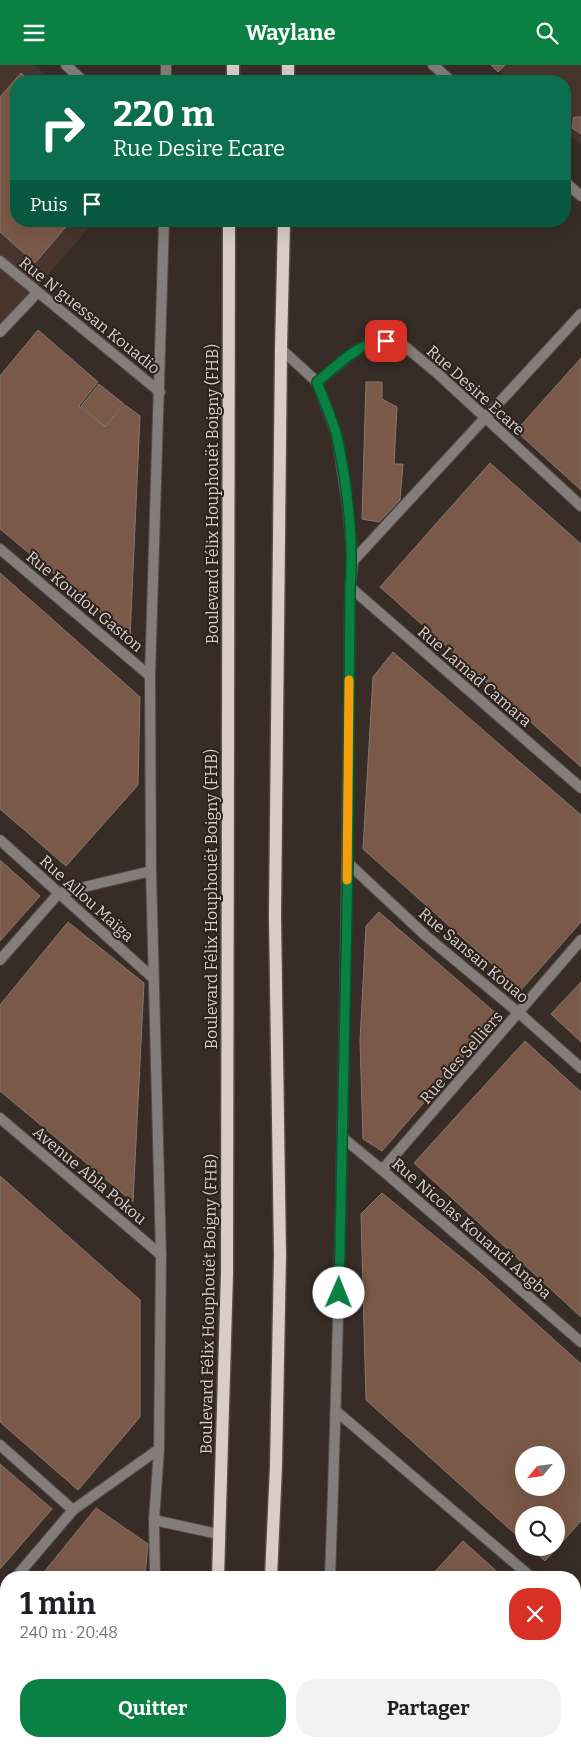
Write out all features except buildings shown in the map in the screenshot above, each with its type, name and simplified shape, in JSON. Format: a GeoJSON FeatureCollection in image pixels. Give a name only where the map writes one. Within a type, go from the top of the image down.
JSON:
{"type":"FeatureCollection","features":[{"type":"Feature","properties":{"kind":"main road","name":"Boulevard Félix Houphouët Boigny (FHB)"},"geometry":{"type":"LineString","coordinates":[[218,1571],[228,1273],[229,227]]}},
{"type":"Feature","properties":{"kind":"main road"},"geometry":{"type":"LineString","coordinates":[[270,1571],[276,1466],[280,1255],[275,916],[284,227]]}},
{"type":"Feature","properties":{"kind":"street"},"geometry":{"type":"LineString","coordinates":[[66,65],[77,75]]}},
{"type":"Feature","properties":{"kind":"street"},"geometry":{"type":"LineString","coordinates":[[433,65],[444,75]]}},
{"type":"Feature","properties":{"kind":"street"},"geometry":{"type":"LineString","coordinates":[[571,187],[581,196]]}},
{"type":"Feature","properties":{"kind":"street"},"geometry":{"type":"LineString","coordinates":[[155,1571],[154,1520],[159,1449],[161,1255],[153,978],[150,676],[164,227]]}},
{"type":"Feature","properties":{"kind":"street","name":"Rue N'guessan Kouadio"},"geometry":{"type":"LineString","coordinates":[[0,261],[160,392]]}},
{"type":"Feature","properties":{"kind":"street"},"geometry":{"type":"LineString","coordinates":[[0,332],[37,293]]}},
{"type":"Feature","properties":{"kind":"street"},"geometry":{"type":"LineString","coordinates":[[353,561],[581,315]]}},
{"type":"Feature","properties":{"kind":"street","name":"Rue Desire Ecare"},"geometry":{"type":"LineString","coordinates":[[317,382],[355,351],[376,341],[397,340],[437,373],[581,506]]}},
{"type":"Feature","properties":{"kind":"street"},"geometry":{"type":"LineString","coordinates":[[281,349],[317,382],[337,436],[347,501],[353,561],[350,587],[348,863],[336,1411],[330,1571]]}},
{"type":"Feature","properties":{"kind":"street","name":"Rue Koudou Gaston"},"geometry":{"type":"LineString","coordinates":[[0,549],[150,676]]}},
{"type":"Feature","properties":{"kind":"street","name":"Rue Lamad Camara"},"geometry":{"type":"LineString","coordinates":[[350,587],[581,788]]}},
{"type":"Feature","properties":{"kind":"street","name":"Rue Allou Maïga"},"geometry":{"type":"LineString","coordinates":[[0,840],[153,978]]}},
{"type":"Feature","properties":{"kind":"street","name":"Rue Sansan Kouao"},"geometry":{"type":"LineString","coordinates":[[348,863],[426,936],[519,1013],[581,1069]]}},
{"type":"Feature","properties":{"kind":"street"},"geometry":{"type":"LineString","coordinates":[[0,960],[59,893],[151,871]]}},
{"type":"Feature","properties":{"kind":"street","name":"Rue des Selliers"},"geometry":{"type":"LineString","coordinates":[[382,1170],[581,940]]}},
{"type":"Feature","properties":{"kind":"street","name":"Avenue Abla Pokou"},"geometry":{"type":"LineString","coordinates":[[0,1118],[161,1255]]}},
{"type":"Feature","properties":{"kind":"street","name":"Rue Nicolas Kouandi Angba"},"geometry":{"type":"LineString","coordinates":[[342,1137],[581,1342]]}},
{"type":"Feature","properties":{"kind":"street"},"geometry":{"type":"LineString","coordinates":[[336,1411],[524,1571]]}},
{"type":"Feature","properties":{"kind":"street"},"geometry":{"type":"LineString","coordinates":[[0,1445],[73,1510]]}},
{"type":"Feature","properties":{"kind":"street"},"geometry":{"type":"LineString","coordinates":[[21,1571],[73,1510],[159,1449]]}},
{"type":"Feature","properties":{"kind":"street"},"geometry":{"type":"LineString","coordinates":[[154,1520],[218,1534]]}},
{"type":"Feature","properties":{"kind":"shaded area"},"geometry":{"type":"Polygon","coordinates":[[[0,65],[34,65],[45,75],[10,75],[10,227],[90,227],[0,329],[0,65]]]}},
{"type":"Feature","properties":{"kind":"shaded area"},"geometry":{"type":"Polygon","coordinates":[[[493,65],[581,65],[581,145],[571,136],[571,75],[504,75],[493,65]]]}},
{"type":"Feature","properties":{"kind":"slow traffic"},"geometry":{"type":"LineString","coordinates":[[347,880],[349,680]]}},
{"type":"Feature","properties":{"kind":"route"},"geometry":{"type":"LineString","coordinates":[[339,1293],[348,863],[350,587],[353,561],[347,501],[337,436],[317,382],[355,351],[376,341],[386,341]]}}]}
